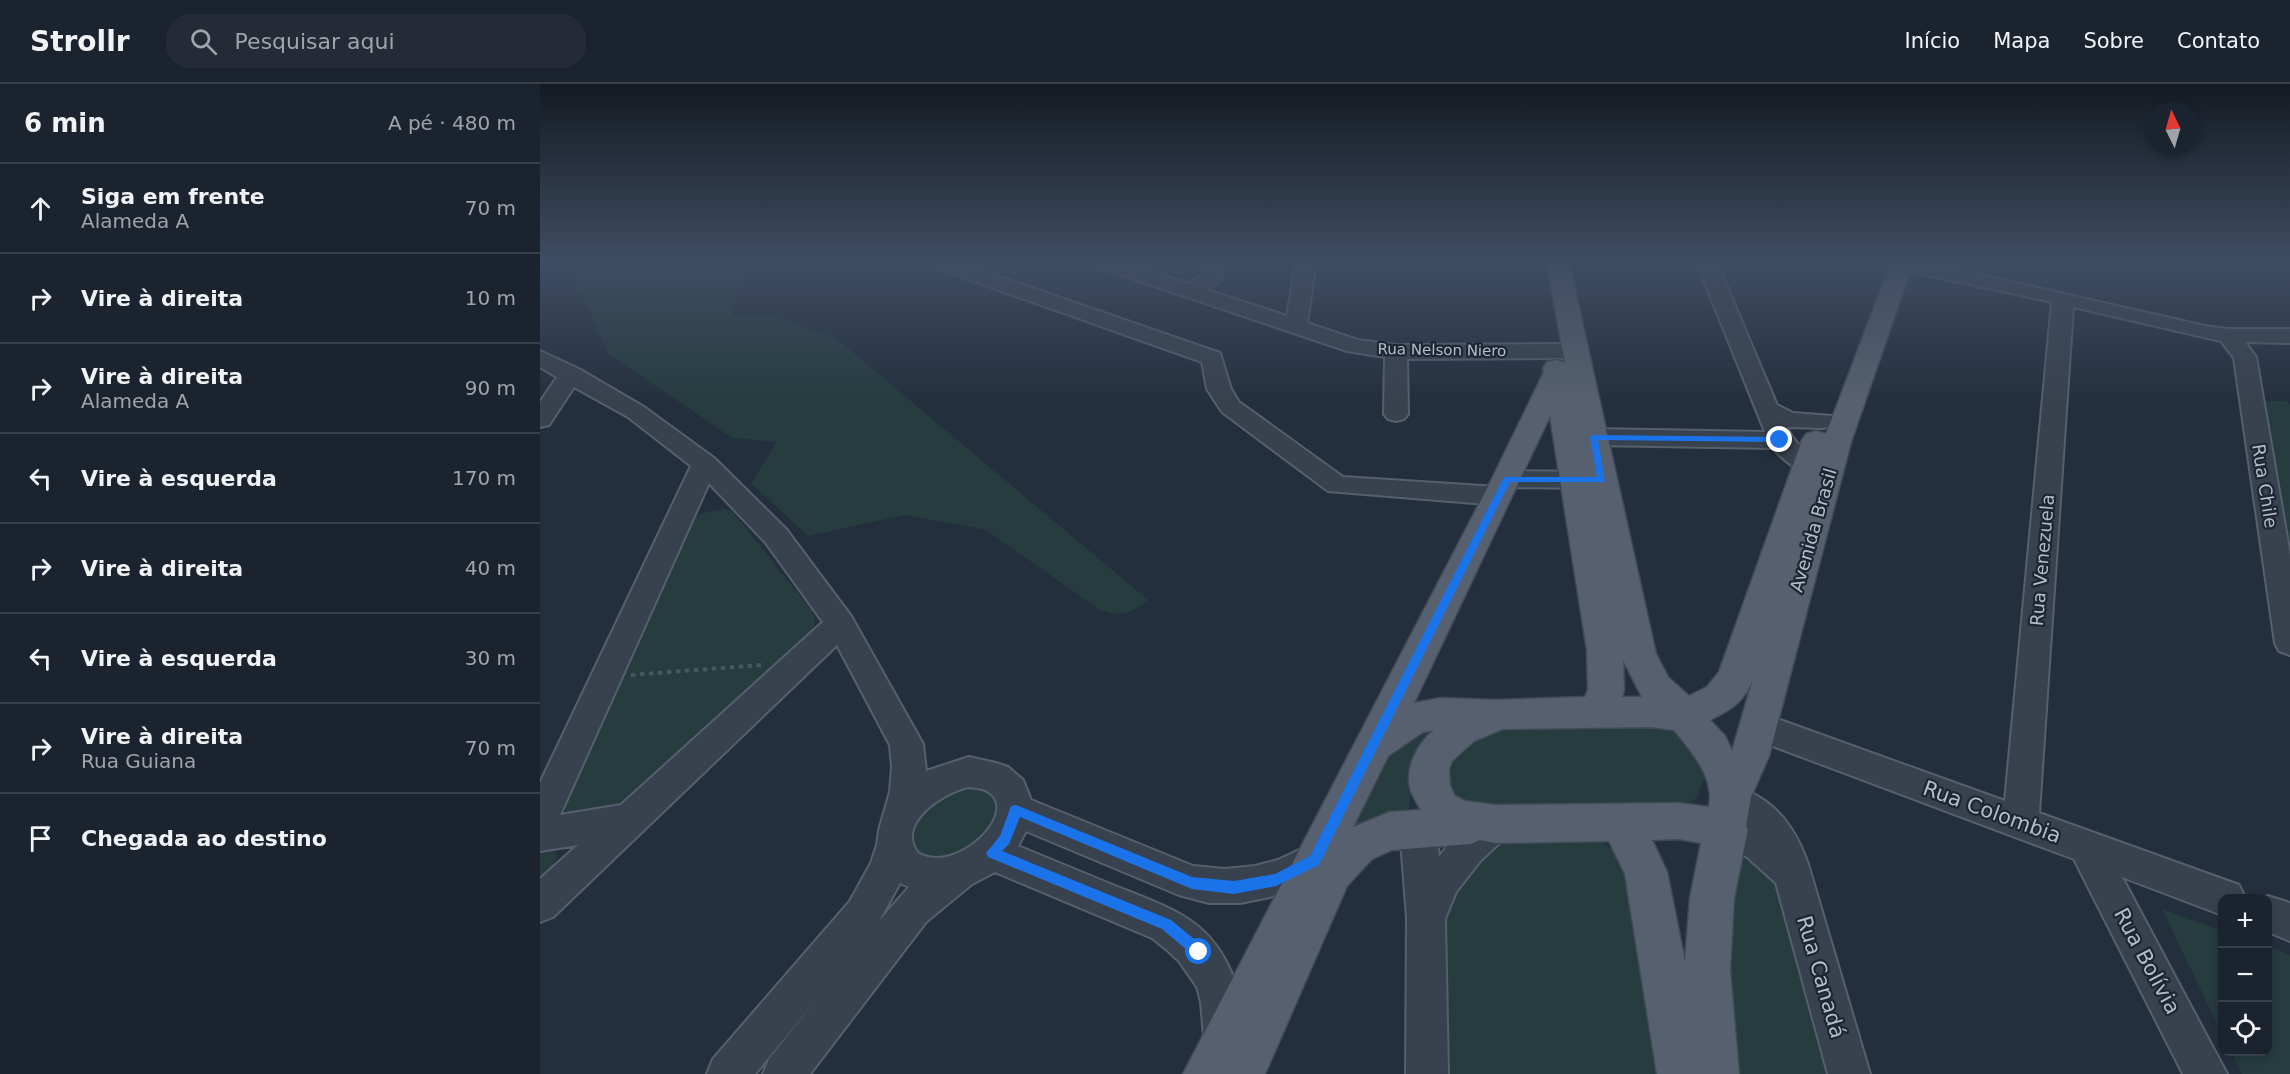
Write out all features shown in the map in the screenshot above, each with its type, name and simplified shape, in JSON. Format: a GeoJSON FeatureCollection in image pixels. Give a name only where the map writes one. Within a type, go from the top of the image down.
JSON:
{"type":"FeatureCollection","features":[{"type":"Feature","properties":{"kind":"main road"},"geometry":{"type":"LineString","coordinates":[[1208,1074],[1233,1057],[1332,872],[1357,845],[1390,831],[1495,824],[1679,821],[1730,808],[1723,772],[1711,748],[1655,687],[1638,654],[1626,596],[1600,538],[1562,358],[1549,309]]}},
{"type":"Feature","properties":{"kind":"main road"},"geometry":{"type":"LineString","coordinates":[[1560,309],[1562,358],[1594,437],[1589,480]]}},
{"type":"Feature","properties":{"kind":"main road","name":"Avenida Brasil"},"geometry":{"type":"LineString","coordinates":[[1818,468],[1823,421],[1865,309]]}},
{"type":"Feature","properties":{"kind":"main road","name":"Avenida Brasil"},"geometry":{"type":"LineString","coordinates":[[1714,1074],[1707,970],[1713,898],[1730,808],[1750,756],[1758,726],[1784,580],[1818,468],[1882,309]]}},
{"type":"Feature","properties":{"kind":"main road"},"geometry":{"type":"LineString","coordinates":[[1233,1057],[1314,860],[1503,488],[1562,358]]}},
{"type":"Feature","properties":{"kind":"main road"},"geometry":{"type":"LineString","coordinates":[[1597,712],[1606,690],[1605,650],[1595,595],[1600,538]]}},
{"type":"Feature","properties":{"kind":"main road","name":"Avenida Brasil"},"geometry":{"type":"LineString","coordinates":[[1684,716],[1720,698],[1735,679],[1784,580]]}},
{"type":"Feature","properties":{"kind":"main road"},"geometry":{"type":"LineString","coordinates":[[1371,747],[1414,718],[1441,713],[1651,712],[1684,716]]}},
{"type":"Feature","properties":{"kind":"main road"},"geometry":{"type":"LineString","coordinates":[[1418,829],[1420,796],[1436,751],[1461,730],[1500,714]]}},
{"type":"Feature","properties":{"kind":"main road"},"geometry":{"type":"LineString","coordinates":[[1429,769],[1430,788],[1441,809],[1459,819],[1495,824]]}},
{"type":"Feature","properties":{"kind":"main road"},"geometry":{"type":"LineString","coordinates":[[1620,821],[1646,872],[1682,1074]]}},
{"type":"Feature","properties":{"kind":"street"},"geometry":{"type":"LineString","coordinates":[[1073,309],[1212,358],[1219,389],[1230,407],[1336,485],[1503,488],[1589,480]]}},
{"type":"Feature","properties":{"kind":"street","name":"Rua Nelson Niero"},"geometry":{"type":"LineString","coordinates":[[1244,309],[1354,346],[1396,351],[1562,358]]}},
{"type":"Feature","properties":{"kind":"street"},"geometry":{"type":"LineString","coordinates":[[1296,327],[1299,309]]}},
{"type":"Feature","properties":{"kind":"street"},"geometry":{"type":"LineString","coordinates":[[1729,309],[1780,440],[1791,454],[1818,468]]}},
{"type":"Feature","properties":{"kind":"street","name":"Rua Venezuela"},"geometry":{"type":"LineString","coordinates":[[2021,822],[2062,309]]}},
{"type":"Feature","properties":{"kind":"street"},"geometry":{"type":"LineString","coordinates":[[2110,309],[2205,332],[2228,335],[2290,336]]}},
{"type":"Feature","properties":{"kind":"street","name":"Rua Chile"},"geometry":{"type":"LineString","coordinates":[[2228,335],[2245,357],[2290,643]]}},
{"type":"Feature","properties":{"kind":"street"},"geometry":{"type":"LineString","coordinates":[[1396,351],[1396,414]]}},
{"type":"Feature","properties":{"kind":"street"},"geometry":{"type":"LineString","coordinates":[[540,358],[636,412],[705,464],[776,536],[840,624],[906,744],[909,767],[907,792],[887,870],[862,914],[729,1074]]}},
{"type":"Feature","properties":{"kind":"street"},"geometry":{"type":"LineString","coordinates":[[540,420],[571,374]]}},
{"type":"Feature","properties":{"kind":"street"},"geometry":{"type":"LineString","coordinates":[[1767,409],[1788,420],[1823,421]]}},
{"type":"Feature","properties":{"kind":"street"},"geometry":{"type":"LineString","coordinates":[[1594,437],[1780,440]]}},
{"type":"Feature","properties":{"kind":"street"},"geometry":{"type":"LineString","coordinates":[[540,820],[705,464]]}},
{"type":"Feature","properties":{"kind":"street"},"geometry":{"type":"LineString","coordinates":[[1595,595],[1626,596]]}},
{"type":"Feature","properties":{"kind":"street"},"geometry":{"type":"LineString","coordinates":[[542,900],[840,624]]}},
{"type":"Feature","properties":{"kind":"street","name":"Rua Colombia"},"geometry":{"type":"LineString","coordinates":[[1758,726],[2218,895]]}},
{"type":"Feature","properties":{"kind":"street"},"geometry":{"type":"LineString","coordinates":[[906,744],[934,762],[969,772],[984,773],[1003,781],[1014,797],[1016,810],[1012,825],[1004,840],[977,864],[959,872],[941,876],[924,875],[900,860],[897,834],[908,805],[921,792],[944,778],[969,772]]}},
{"type":"Feature","properties":{"kind":"street","name":"Rua Canadá"},"geometry":{"type":"LineString","coordinates":[[1730,808],[1748,836],[1777,858],[1793,879],[1849,1074]]}},
{"type":"Feature","properties":{"kind":"street"},"geometry":{"type":"LineString","coordinates":[[1016,810],[1192,883],[1212,887],[1234,888],[1265,882],[1296,871],[1314,860]]}},
{"type":"Feature","properties":{"kind":"street"},"geometry":{"type":"LineString","coordinates":[[540,835],[629,820]]}},
{"type":"Feature","properties":{"kind":"street"},"geometry":{"type":"LineString","coordinates":[[1426,918],[1442,881],[1467,849],[1495,824]]}},
{"type":"Feature","properties":{"kind":"street"},"geometry":{"type":"LineString","coordinates":[[1418,829],[1426,918],[1428,1074]]}},
{"type":"Feature","properties":{"kind":"street","name":"Rua Bolívia"},"geometry":{"type":"LineString","coordinates":[[2087,847],[2206,1074]]}},
{"type":"Feature","properties":{"kind":"street"},"geometry":{"type":"LineString","coordinates":[[992,853],[1166,925],[1184,937],[1199,952],[1211,970],[1220,991],[1233,1057]]}},
{"type":"Feature","properties":{"kind":"street"},"geometry":{"type":"LineString","coordinates":[[784,1074],[913,909],[959,872]]}},
{"type":"Feature","properties":{"kind":"street"},"geometry":{"type":"LineString","coordinates":[[2272,915],[2290,922]]}},
{"type":"Feature","properties":{"kind":"path"},"geometry":{"type":"LineString","coordinates":[[606,677],[799,662]]}},
{"type":"Feature","properties":{"kind":"green space"},"geometry":{"type":"Polygon","coordinates":[[[589,309],[733,309],[731,316],[772,315],[837,339],[1148,600],[1126,613],[1115,614],[1100,610],[986,530],[905,515],[808,536],[751,483],[777,442],[732,438],[608,353],[589,309]]]}},
{"type":"Feature","properties":{"kind":"green space"},"geometry":{"type":"Polygon","coordinates":[[[2263,401],[2286,401],[2290,404],[2290,545],[2263,401]]]}},
{"type":"Feature","properties":{"kind":"green space"},"geometry":{"type":"Polygon","coordinates":[[[724,509],[733,512],[812,611],[815,621],[812,632],[632,803],[570,816],[562,806],[691,520],[703,513],[724,509]]]}},
{"type":"Feature","properties":{"kind":"green space"},"geometry":{"type":"Polygon","coordinates":[[[1451,720],[1414,769],[1408,813],[1333,854],[1370,771],[1405,732],[1451,720]]]}},
{"type":"Feature","properties":{"kind":"green space"},"geometry":{"type":"Polygon","coordinates":[[[1666,726],[1688,738],[1706,772],[1697,798],[1675,810],[1502,817],[1441,793],[1443,755],[1498,728],[1666,726]]]}},
{"type":"Feature","properties":{"kind":"green space"},"geometry":{"type":"Polygon","coordinates":[[[965,786],[986,790],[998,804],[999,813],[982,844],[945,860],[923,856],[912,841],[916,820],[928,805],[965,786]]]}},
{"type":"Feature","properties":{"kind":"green space"},"geometry":{"type":"Polygon","coordinates":[[[1583,833],[1615,851],[1639,880],[1671,1074],[1441,1074],[1439,938],[1455,887],[1474,860],[1503,838],[1583,833]]]}},
{"type":"Feature","properties":{"kind":"green space"},"geometry":{"type":"Polygon","coordinates":[[[1739,845],[1774,872],[1830,1074],[1727,1074],[1720,1037],[1739,845]]]}},
{"type":"Feature","properties":{"kind":"green space"},"geometry":{"type":"Polygon","coordinates":[[[540,847],[553,849],[557,855],[555,865],[540,881],[540,847]]]}},
{"type":"Feature","properties":{"kind":"green space"},"geometry":{"type":"Polygon","coordinates":[[[2162,909],[2218,930],[2218,1026],[2162,909]]]}},
{"type":"Feature","properties":{"kind":"green space"},"geometry":{"type":"Polygon","coordinates":[[[2272,948],[2290,955],[2290,1074],[2242,1074],[2233,1056],[2272,1056],[2272,948]]]}},
{"type":"Feature","properties":{"kind":"route"},"geometry":{"type":"LineString","coordinates":[[1199,952],[1184,937],[1166,925],[992,853],[1004,840],[1012,825],[1016,810],[1192,883],[1234,888],[1276,880],[1296,871],[1314,860],[1507,479],[1602,480],[1594,437],[1780,440]]}}]}
